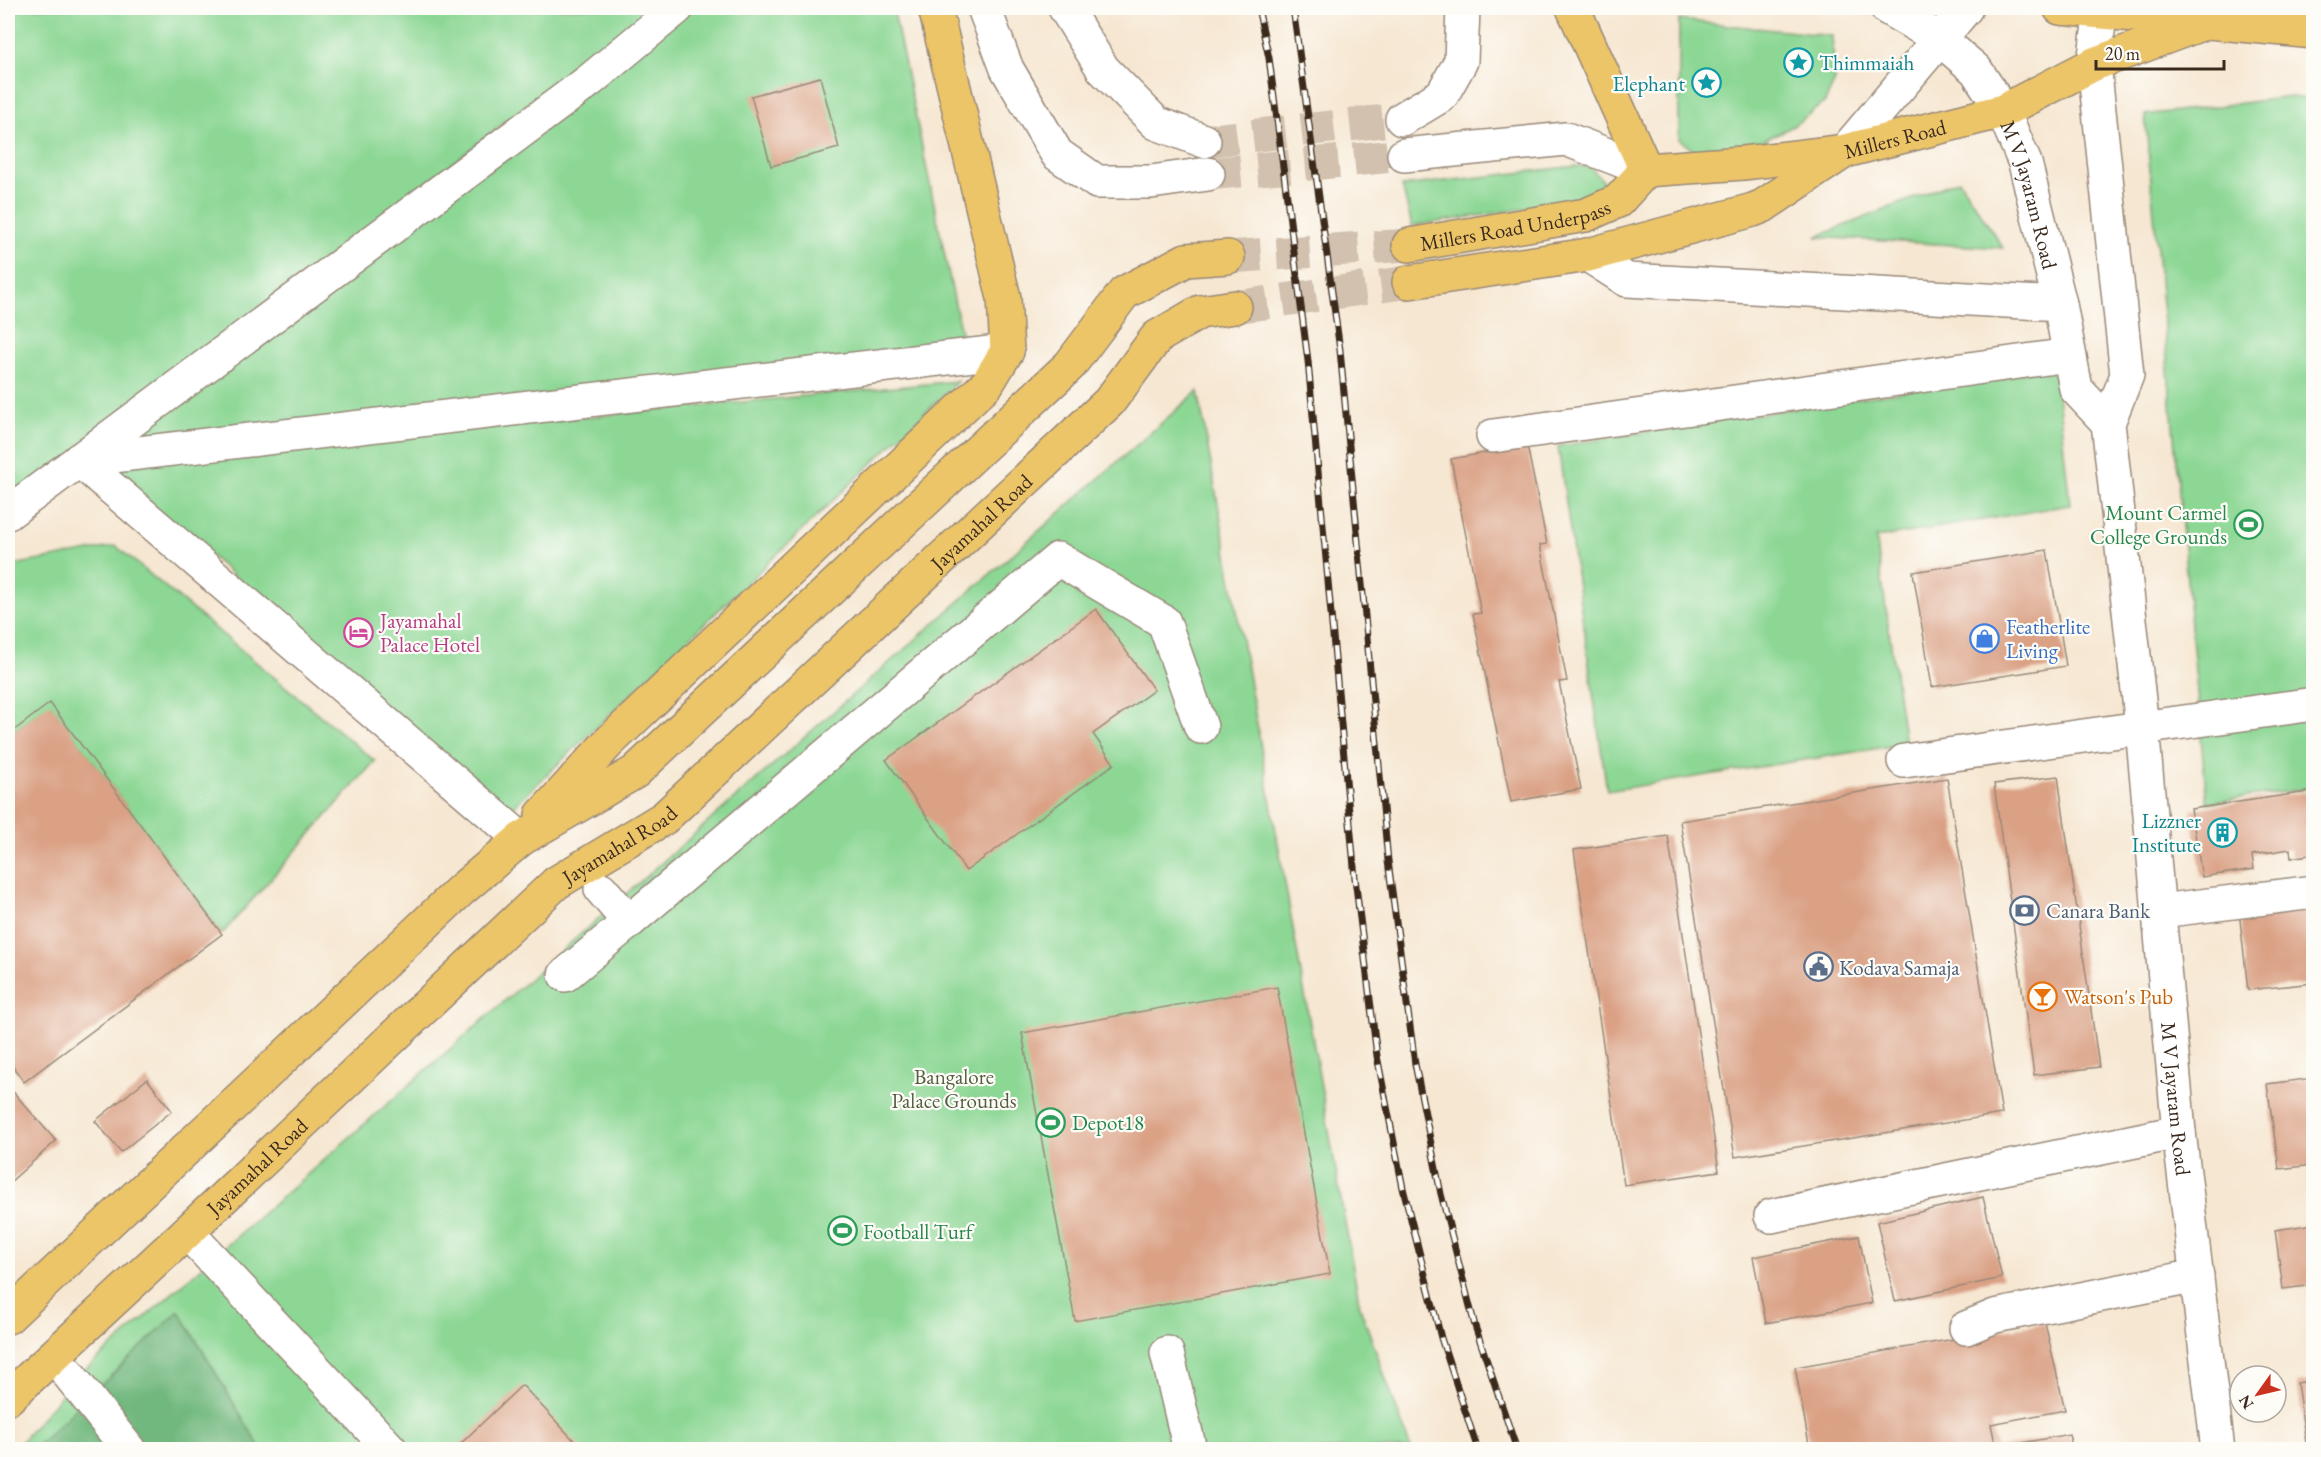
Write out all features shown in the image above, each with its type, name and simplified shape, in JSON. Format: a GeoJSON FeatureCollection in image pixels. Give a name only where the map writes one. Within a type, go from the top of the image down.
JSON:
{"type":"FeatureCollection","features":[{"type":"Feature","properties":{"kind":"main road"},"geometry":{"type":"LineString","coordinates":[[8,1317],[461,890],[521,839],[608,743],[987,384],[1007,351],[1004,298],[935,8]]}},
{"type":"Feature","properties":{"kind":"main road"},"geometry":{"type":"LineString","coordinates":[[1573,8],[1646,170],[1743,163],[1845,151]]}},
{"type":"Feature","properties":{"kind":"main road","name":"Millers Road"},"geometry":{"type":"LineString","coordinates":[[2060,8],[2100,9],[2313,32]]}},
{"type":"Feature","properties":{"kind":"main road","name":"Millers Road"},"geometry":{"type":"LineString","coordinates":[[1588,255],[1753,210],[1763,206],[1845,151],[2003,111],[2094,64],[2204,22]]}},
{"type":"Feature","properties":{"kind":"main road","name":"Millers Road Underpass"},"geometry":{"type":"LineString","coordinates":[[1409,244],[1586,215],[1618,201],[1646,170]]}},
{"type":"Feature","properties":{"kind":"main road","name":"Millers Road Underpass"},"geometry":{"type":"LineString","coordinates":[[1409,282],[1588,255]]}},
{"type":"Feature","properties":{"kind":"main road"},"geometry":{"type":"LineString","coordinates":[[521,839],[635,772],[1070,365],[1124,293],[1186,260],[1228,257]]}},
{"type":"Feature","properties":{"kind":"main road","name":"Jayamahal Road"},"geometry":{"type":"LineString","coordinates":[[8,1398],[556,884],[664,818],[1110,402],[1157,337],[1200,312],[1234,307]]}},
{"type":"Feature","properties":{"kind":"street"},"geometry":{"type":"LineString","coordinates":[[8,513],[589,81],[677,8]]}},
{"type":"Feature","properties":{"kind":"street"},"geometry":{"type":"LineString","coordinates":[[984,8],[1007,69],[1057,154],[1097,182],[1151,182],[1208,174]]}},
{"type":"Feature","properties":{"kind":"street"},"geometry":{"type":"LineString","coordinates":[[1065,8],[1103,69],[1156,123],[1204,141]]}},
{"type":"Feature","properties":{"kind":"street"},"geometry":{"type":"LineString","coordinates":[[1402,119],[1442,95],[1461,61],[1463,8]]}},
{"type":"Feature","properties":{"kind":"street","name":"M V Jayaram Road"},"geometry":{"type":"LineString","coordinates":[[1887,8],[1940,39],[1976,70],[2003,111],[2025,163],[2060,304],[2076,389],[2108,423]]}},
{"type":"Feature","properties":{"kind":"street"},"geometry":{"type":"LineString","coordinates":[[1845,151],[1966,8]]}},
{"type":"Feature","properties":{"kind":"street","name":"M V Jayaram Road"},"geometry":{"type":"LineString","coordinates":[[2100,9],[2094,64],[2127,375],[2108,423],[2142,727],[2179,1132],[2218,1449]]}},
{"type":"Feature","properties":{"kind":"street"},"geometry":{"type":"LineString","coordinates":[[1404,155],[1566,139],[1646,170]]}},
{"type":"Feature","properties":{"kind":"street"},"geometry":{"type":"LineString","coordinates":[[1588,255],[1627,280],[2060,304]]}},
{"type":"Feature","properties":{"kind":"street"},"geometry":{"type":"LineString","coordinates":[[79,460],[1007,351]]}},
{"type":"Feature","properties":{"kind":"street"},"geometry":{"type":"LineString","coordinates":[[1493,436],[2070,355]]}},
{"type":"Feature","properties":{"kind":"street"},"geometry":{"type":"LineString","coordinates":[[79,460],[521,839]]}},
{"type":"Feature","properties":{"kind":"street"},"geometry":{"type":"LineString","coordinates":[[565,975],[1058,559],[1164,622],[1201,727]]}},
{"type":"Feature","properties":{"kind":"street"},"geometry":{"type":"LineString","coordinates":[[1904,761],[2313,704]]}},
{"type":"Feature","properties":{"kind":"street"},"geometry":{"type":"LineString","coordinates":[[601,889],[629,922]]}},
{"type":"Feature","properties":{"kind":"street"},"geometry":{"type":"LineString","coordinates":[[2160,911],[2313,892]]}},
{"type":"Feature","properties":{"kind":"street"},"geometry":{"type":"LineString","coordinates":[[1770,1216],[2179,1132]]}},
{"type":"Feature","properties":{"kind":"street"},"geometry":{"type":"LineString","coordinates":[[187,1232],[390,1449]]}},
{"type":"Feature","properties":{"kind":"street"},"geometry":{"type":"LineString","coordinates":[[1966,1328],[1995,1316],[2197,1276]]}},
{"type":"Feature","properties":{"kind":"street"},"geometry":{"type":"LineString","coordinates":[[1167,1353],[1190,1449]]}},
{"type":"Feature","properties":{"kind":"street"},"geometry":{"type":"LineString","coordinates":[[67,1372],[129,1449]]}},
{"type":"Feature","properties":{"kind":"green space"},"geometry":{"type":"Polygon","coordinates":[[[8,8],[652,8],[8,509],[8,8]]]}},
{"type":"Feature","properties":{"kind":"green space"},"geometry":{"type":"Polygon","coordinates":[[[687,8],[893,8],[964,347],[117,445],[687,8]]]}},
{"type":"Feature","properties":{"kind":"green space"},"geometry":{"type":"Polygon","coordinates":[[[1679,20],[1832,36],[1835,80],[1825,102],[1793,126],[1740,152],[1695,152],[1679,139],[1679,20]]]}},
{"type":"Feature","properties":{"kind":"green space","name":"Mount Carmel College Grounds"},"geometry":{"type":"Polygon","coordinates":[[[2291,97],[2313,100],[2313,788],[2207,803],[2145,115],[2291,97]]]}},
{"type":"Feature","properties":{"kind":"green space"},"geometry":{"type":"Polygon","coordinates":[[[1577,166],[1590,167],[1603,181],[1595,198],[1412,226],[1402,186],[1577,166]]]}},
{"type":"Feature","properties":{"kind":"green space"},"geometry":{"type":"Polygon","coordinates":[[[1959,180],[2003,248],[1816,237],[1959,180]]]}},
{"type":"Feature","properties":{"kind":"green space"},"geometry":{"type":"Polygon","coordinates":[[[2055,367],[2070,505],[1876,538],[1905,744],[1607,791],[1558,446],[2055,367]]]}},
{"type":"Feature","properties":{"kind":"green space"},"geometry":{"type":"Polygon","coordinates":[[[958,381],[509,811],[103,464],[958,381]]]}},
{"type":"Feature","properties":{"kind":"green space","name":"Bangalore Palace Grounds"},"geometry":{"type":"Polygon","coordinates":[[[1198,391],[1360,1307],[1411,1449],[14,1450],[76,1378],[1198,391]]]}},
{"type":"Feature","properties":{"kind":"green space"},"geometry":{"type":"Polygon","coordinates":[[[116,546],[375,761],[222,934],[50,704],[8,735],[8,566],[116,546]]]}},
{"type":"Feature","properties":{"kind":"green space"},"geometry":{"type":"Polygon","coordinates":[[[179,1311],[261,1449],[35,1450],[39,1444],[179,1311]]]}},
{"type":"Feature","properties":{"kind":"building"},"geometry":{"type":"Polygon","coordinates":[[[820,77],[839,148],[771,166],[751,96],[820,77]]]}},
{"type":"Feature","properties":{"kind":"building"},"geometry":{"type":"Polygon","coordinates":[[[1527,445],[1547,544],[1540,545],[1567,681],[1559,682],[1581,789],[1511,802],[1473,614],[1481,613],[1451,459],[1527,445]]]}},
{"type":"Feature","properties":{"kind":"building"},"geometry":{"type":"Polygon","coordinates":[[[2047,550],[2066,666],[1932,687],[1913,572],[2047,550]]]}},
{"type":"Feature","properties":{"kind":"building"},"geometry":{"type":"Polygon","coordinates":[[[1096,609],[1154,690],[1093,734],[1114,764],[966,871],[886,760],[1096,609]]]}},
{"type":"Feature","properties":{"kind":"building"},"geometry":{"type":"Polygon","coordinates":[[[50,703],[222,934],[24,1082],[8,1060],[8,735],[50,703]]]}},
{"type":"Feature","properties":{"kind":"building"},"geometry":{"type":"Polygon","coordinates":[[[2058,776],[2099,1067],[2034,1075],[1994,784],[2058,776]]]}},
{"type":"Feature","properties":{"kind":"building"},"geometry":{"type":"Polygon","coordinates":[[[1947,778],[2002,1114],[1735,1157],[1680,821],[1947,778]]]}},
{"type":"Feature","properties":{"kind":"building"},"geometry":{"type":"Polygon","coordinates":[[[2314,791],[2314,854],[2291,858],[2290,849],[2252,855],[2254,869],[2202,877],[2191,809],[2314,791]]]}},
{"type":"Feature","properties":{"kind":"building"},"geometry":{"type":"Polygon","coordinates":[[[1668,836],[1719,1171],[1624,1185],[1574,850],[1668,836]]]}},
{"type":"Feature","properties":{"kind":"building"},"geometry":{"type":"Polygon","coordinates":[[[2314,902],[2314,983],[2248,990],[2239,911],[2314,902]]]}},
{"type":"Feature","properties":{"kind":"building"},"geometry":{"type":"Polygon","coordinates":[[[1277,987],[1330,1274],[1075,1321],[1022,1033],[1277,987]]]}},
{"type":"Feature","properties":{"kind":"building"},"geometry":{"type":"Polygon","coordinates":[[[2314,1078],[2314,1165],[2279,1169],[2267,1084],[2314,1078]]]}},
{"type":"Feature","properties":{"kind":"building"},"geometry":{"type":"Polygon","coordinates":[[[147,1079],[172,1111],[121,1152],[95,1121],[147,1079]]]}},
{"type":"Feature","properties":{"kind":"building"},"geometry":{"type":"Polygon","coordinates":[[[8,1086],[56,1141],[9,1183],[8,1181],[8,1086]]]}},
{"type":"Feature","properties":{"kind":"building"},"geometry":{"type":"Polygon","coordinates":[[[1983,1197],[2002,1278],[1895,1301],[1877,1222],[1983,1197]]]}},
{"type":"Feature","properties":{"kind":"building"},"geometry":{"type":"Polygon","coordinates":[[[2314,1224],[2314,1285],[2283,1289],[2275,1230],[2314,1224]]]}},
{"type":"Feature","properties":{"kind":"building"},"geometry":{"type":"Polygon","coordinates":[[[1859,1236],[1872,1303],[1766,1323],[1753,1257],[1859,1236]]]}},
{"type":"Feature","properties":{"kind":"building"},"geometry":{"type":"Polygon","coordinates":[[[2045,1323],[2065,1410],[1991,1424],[1996,1448],[2069,1434],[2073,1450],[1810,1450],[1795,1367],[2045,1323]]]}},
{"type":"Feature","properties":{"kind":"building"},"geometry":{"type":"Polygon","coordinates":[[[2314,1380],[2314,1450],[2307,1450],[2297,1383],[2314,1380]]]}},
{"type":"Feature","properties":{"kind":"building"},"geometry":{"type":"Polygon","coordinates":[[[522,1385],[583,1450],[454,1450],[522,1385]]]}},
{"type":"Feature","properties":{"kind":"tunnel"},"geometry":{"type":"LineString","coordinates":[[1204,141],[1402,119]]}},
{"type":"Feature","properties":{"kind":"tunnel"},"geometry":{"type":"LineString","coordinates":[[1208,174],[1404,155]]}},
{"type":"Feature","properties":{"kind":"tunnel"},"geometry":{"type":"LineString","coordinates":[[1228,257],[1409,245]]}},
{"type":"Feature","properties":{"kind":"tunnel"},"geometry":{"type":"LineString","coordinates":[[1235,307],[1409,282]]}},
{"type":"Feature","properties":{"kind":"railway"},"geometry":{"type":"LineString","coordinates":[[1258,8],[1269,58],[1308,361],[1355,878],[1377,1056],[1403,1188],[1441,1338],[1478,1450]]}},
{"type":"Feature","properties":{"kind":"railway"},"geometry":{"type":"LineString","coordinates":[[1293,8],[1340,350],[1388,861],[1415,1064],[1441,1194],[1475,1326],[1517,1450]]}},
{"type":"Feature","properties":{"kind":"place","name":"Thimmaiah"},"geometry":{"type":"Point","coordinates":[1798,62]}},
{"type":"Feature","properties":{"kind":"place","name":"Elephant"},"geometry":{"type":"Point","coordinates":[1706,83]}},
{"type":"Feature","properties":{"kind":"place","name":"Mount Carmel College Grounds"},"geometry":{"type":"Point","coordinates":[2248,524]}},
{"type":"Feature","properties":{"kind":"place","name":"Jayamahal Palace Hotel"},"geometry":{"type":"Point","coordinates":[359,632]}},
{"type":"Feature","properties":{"kind":"place","name":"Featherlite Living"},"geometry":{"type":"Point","coordinates":[1985,638]}},
{"type":"Feature","properties":{"kind":"place","name":"Lizzner Institute"},"geometry":{"type":"Point","coordinates":[2222,832]}},
{"type":"Feature","properties":{"kind":"place","name":"Canara Bank"},"geometry":{"type":"Point","coordinates":[2025,910]}},
{"type":"Feature","properties":{"kind":"place","name":"Kodava Samaja"},"geometry":{"type":"Point","coordinates":[1818,967]}},
{"type":"Feature","properties":{"kind":"place","name":"Watson's Pub"},"geometry":{"type":"Point","coordinates":[2043,996]}},
{"type":"Feature","properties":{"kind":"place","name":"Depot18"},"geometry":{"type":"Point","coordinates":[1051,1122]}},
{"type":"Feature","properties":{"kind":"place","name":"Football Turf"},"geometry":{"type":"Point","coordinates":[842,1231]}}]}
